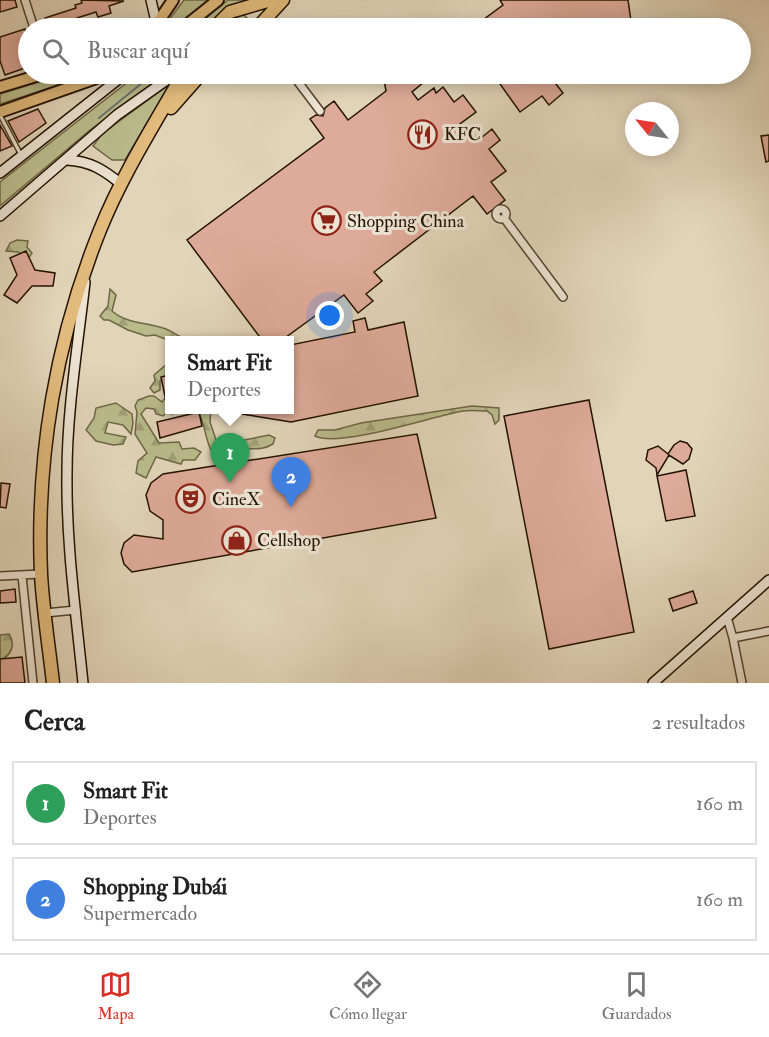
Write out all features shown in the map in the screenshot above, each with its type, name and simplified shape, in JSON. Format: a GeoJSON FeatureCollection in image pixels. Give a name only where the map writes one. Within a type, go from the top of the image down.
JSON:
{"type":"FeatureCollection","features":[{"type":"Feature","properties":{"kind":"highway"},"geometry":{"type":"LineString","coordinates":[[224,18],[230,12],[250,3],[271,0]]}},
{"type":"Feature","properties":{"kind":"highway"},"geometry":{"type":"LineString","coordinates":[[266,18],[283,0]]}},
{"type":"Feature","properties":{"kind":"highway"},"geometry":{"type":"LineString","coordinates":[[250,3],[254,18]]}},
{"type":"Feature","properties":{"kind":"highway"},"geometry":{"type":"LineString","coordinates":[[53,683],[41,574],[41,478],[46,434],[63,349],[87,265],[121,184],[177,84]]}},
{"type":"Feature","properties":{"kind":"highway"},"geometry":{"type":"LineString","coordinates":[[155,123],[192,84]]}},
{"type":"Feature","properties":{"kind":"main road"},"geometry":{"type":"LineString","coordinates":[[196,18],[218,0]]}},
{"type":"Feature","properties":{"kind":"main road"},"geometry":{"type":"LineString","coordinates":[[162,18],[171,4]]}},
{"type":"Feature","properties":{"kind":"main road"},"geometry":{"type":"LineString","coordinates":[[0,87],[18,82]]}},
{"type":"Feature","properties":{"kind":"main road"},"geometry":{"type":"LineString","coordinates":[[0,113],[80,84]]}},
{"type":"Feature","properties":{"kind":"street"},"geometry":{"type":"LineString","coordinates":[[25,0],[31,18]]}},
{"type":"Feature","properties":{"kind":"street"},"geometry":{"type":"LineString","coordinates":[[151,0],[154,18]]}},
{"type":"Feature","properties":{"kind":"street"},"geometry":{"type":"LineString","coordinates":[[156,0],[171,4]]}},
{"type":"Feature","properties":{"kind":"street"},"geometry":{"type":"LineString","coordinates":[[0,173],[112,84]]}},
{"type":"Feature","properties":{"kind":"street"},"geometry":{"type":"LineString","coordinates":[[0,216],[117,115],[161,84]]}},
{"type":"Feature","properties":{"kind":"street"},"geometry":{"type":"LineString","coordinates":[[300,84],[320,111]]}},
{"type":"Feature","properties":{"kind":"street"},"geometry":{"type":"LineString","coordinates":[[67,160],[84,161],[96,166],[121,184]]}},
{"type":"Feature","properties":{"kind":"street"},"geometry":{"type":"LineString","coordinates":[[497,209],[496,217],[504,218],[563,297]]}},
{"type":"Feature","properties":{"kind":"street"},"geometry":{"type":"LineString","coordinates":[[83,683],[70,559],[68,438],[87,265]]}},
{"type":"Feature","properties":{"kind":"street"},"geometry":{"type":"LineString","coordinates":[[0,576],[41,574]]}},
{"type":"Feature","properties":{"kind":"street"},"geometry":{"type":"LineString","coordinates":[[22,576],[33,683]]}},
{"type":"Feature","properties":{"kind":"street"},"geometry":{"type":"LineString","coordinates":[[653,683],[769,581]]}},
{"type":"Feature","properties":{"kind":"street"},"geometry":{"type":"LineString","coordinates":[[45,613],[76,610]]}},
{"type":"Feature","properties":{"kind":"street"},"geometry":{"type":"LineString","coordinates":[[727,617],[741,683]]}},
{"type":"Feature","properties":{"kind":"street"},"geometry":{"type":"LineString","coordinates":[[733,638],[769,631]]}},
{"type":"Feature","properties":{"kind":"lane"},"geometry":{"type":"LineString","coordinates":[[0,113],[21,156]]}},
{"type":"Feature","properties":{"kind":"green space"},"geometry":{"type":"Polygon","coordinates":[[[184,0],[208,0],[187,18],[170,18],[184,0]]]}},
{"type":"Feature","properties":{"kind":"green space"},"geometry":{"type":"Polygon","coordinates":[[[228,0],[244,0],[222,18],[206,18],[228,0]]]}},
{"type":"Feature","properties":{"kind":"green space"},"geometry":{"type":"Polygon","coordinates":[[[243,14],[247,18],[230,18],[243,14]]]}},
{"type":"Feature","properties":{"kind":"green space"},"geometry":{"type":"Polygon","coordinates":[[[31,84],[61,84],[0,104],[0,94],[31,84]]]}},
{"type":"Feature","properties":{"kind":"green space"},"geometry":{"type":"Polygon","coordinates":[[[125,84],[152,84],[90,130],[0,206],[0,182],[125,84]]]}},
{"type":"Feature","properties":{"kind":"green space"},"geometry":{"type":"Polygon","coordinates":[[[170,84],[125,160],[112,160],[93,146],[102,134],[170,84]]]}},
{"type":"Feature","properties":{"kind":"green space"},"geometry":{"type":"Polygon","coordinates":[[[17,240],[28,241],[27,247],[32,253],[28,259],[18,252],[6,251],[10,243],[17,240]]]}},
{"type":"Feature","properties":{"kind":"green space"},"geometry":{"type":"Polygon","coordinates":[[[110,289],[116,295],[112,311],[130,321],[163,328],[179,336],[165,336],[165,339],[155,335],[146,336],[104,320],[100,316],[108,306],[110,289]]]}},
{"type":"Feature","properties":{"kind":"green space"},"geometry":{"type":"Polygon","coordinates":[[[165,366],[165,376],[160,381],[160,390],[154,393],[150,388],[155,381],[154,375],[165,366]]]}},
{"type":"Feature","properties":{"kind":"green space"},"geometry":{"type":"Polygon","coordinates":[[[154,396],[162,402],[165,398],[163,416],[156,414],[154,409],[146,408],[141,414],[159,443],[179,442],[182,449],[194,448],[201,452],[195,460],[183,460],[181,464],[156,457],[146,478],[136,473],[138,461],[147,453],[135,434],[137,412],[135,406],[138,400],[154,396]]]}},
{"type":"Feature","properties":{"kind":"green space"},"geometry":{"type":"Polygon","coordinates":[[[116,403],[132,414],[131,434],[123,425],[108,422],[105,433],[126,437],[123,444],[113,445],[96,441],[86,430],[94,418],[96,408],[116,403]]]}},
{"type":"Feature","properties":{"kind":"green space"},"geometry":{"type":"Polygon","coordinates":[[[472,406],[499,408],[499,420],[495,424],[492,415],[487,411],[466,411],[365,435],[327,439],[315,436],[318,430],[335,430],[361,423],[472,406]]]}},
{"type":"Feature","properties":{"kind":"green space"},"geometry":{"type":"Polygon","coordinates":[[[199,414],[211,414],[210,422],[217,443],[230,443],[269,435],[275,438],[273,444],[269,446],[213,454],[199,414]]]}},
{"type":"Feature","properties":{"kind":"green space"},"geometry":{"type":"Polygon","coordinates":[[[9,634],[12,642],[11,650],[0,660],[0,635],[9,634]]]}},
{"type":"Feature","properties":{"kind":"building"},"geometry":{"type":"Polygon","coordinates":[[[0,0],[15,0],[17,7],[0,12],[0,0]]]}},
{"type":"Feature","properties":{"kind":"building"},"geometry":{"type":"Polygon","coordinates":[[[81,0],[124,1],[109,6],[111,13],[98,17],[96,12],[77,18],[45,18],[76,8],[75,5],[82,3],[81,0]]]}},
{"type":"Feature","properties":{"kind":"building"},"geometry":{"type":"Polygon","coordinates":[[[500,0],[628,0],[631,18],[485,18],[503,5],[500,0]]]}},
{"type":"Feature","properties":{"kind":"building"},"geometry":{"type":"Polygon","coordinates":[[[18,31],[18,70],[5,75],[0,61],[0,37],[18,31]]]}},
{"type":"Feature","properties":{"kind":"building","name":"Shopping China"},"geometry":{"type":"Polygon","coordinates":[[[385,84],[422,84],[412,92],[418,100],[434,88],[436,93],[443,87],[454,102],[463,95],[476,112],[460,124],[472,139],[478,135],[481,138],[492,129],[500,140],[489,149],[506,171],[491,182],[505,200],[487,214],[473,196],[374,272],[382,281],[366,294],[373,301],[358,313],[344,295],[288,336],[259,336],[187,240],[324,138],[310,119],[316,115],[323,116],[325,108],[334,101],[348,120],[386,91],[385,84]]]}},
{"type":"Feature","properties":{"kind":"building"},"geometry":{"type":"Polygon","coordinates":[[[500,84],[556,84],[563,93],[549,105],[542,96],[520,112],[500,84]]]}},
{"type":"Feature","properties":{"kind":"building"},"geometry":{"type":"Polygon","coordinates":[[[38,109],[46,123],[19,142],[8,121],[38,109]]]}},
{"type":"Feature","properties":{"kind":"building"},"geometry":{"type":"Polygon","coordinates":[[[0,125],[12,146],[0,151],[0,125]]]}},
{"type":"Feature","properties":{"kind":"building"},"geometry":{"type":"Polygon","coordinates":[[[769,135],[769,161],[766,162],[761,136],[769,135]]]}},
{"type":"Feature","properties":{"kind":"building"},"geometry":{"type":"Polygon","coordinates":[[[26,251],[35,270],[55,273],[53,286],[32,286],[17,303],[4,295],[17,275],[10,258],[26,251]]]}},
{"type":"Feature","properties":{"kind":"building"},"geometry":{"type":"Polygon","coordinates":[[[365,318],[368,330],[404,322],[418,396],[291,422],[242,414],[294,414],[294,344],[355,332],[353,321],[365,318]]]}},
{"type":"Feature","properties":{"kind":"building"},"geometry":{"type":"Polygon","coordinates":[[[165,376],[165,396],[161,377],[165,376]]]}},
{"type":"Feature","properties":{"kind":"building"},"geometry":{"type":"Polygon","coordinates":[[[589,400],[634,632],[549,649],[504,416],[589,400]]]}},
{"type":"Feature","properties":{"kind":"building"},"geometry":{"type":"Polygon","coordinates":[[[199,414],[202,426],[160,438],[157,422],[199,414]]]}},
{"type":"Feature","properties":{"kind":"building"},"geometry":{"type":"Polygon","coordinates":[[[417,434],[436,518],[132,572],[124,564],[121,553],[124,543],[134,535],[163,539],[163,520],[150,511],[146,495],[151,483],[163,474],[417,434]]]}},
{"type":"Feature","properties":{"kind":"building"},"geometry":{"type":"Polygon","coordinates":[[[680,441],[687,443],[692,449],[689,459],[683,464],[669,455],[657,475],[656,468],[646,460],[648,450],[658,446],[668,454],[680,441]]]}},
{"type":"Feature","properties":{"kind":"building"},"geometry":{"type":"Polygon","coordinates":[[[686,470],[695,516],[666,521],[657,476],[686,470]]]}},
{"type":"Feature","properties":{"kind":"building"},"geometry":{"type":"Polygon","coordinates":[[[1,483],[10,484],[6,508],[0,507],[1,483]]]}},
{"type":"Feature","properties":{"kind":"building"},"geometry":{"type":"Polygon","coordinates":[[[15,589],[16,602],[0,603],[0,591],[15,589]]]}},
{"type":"Feature","properties":{"kind":"building"},"geometry":{"type":"Polygon","coordinates":[[[693,591],[697,603],[673,611],[669,599],[693,591]]]}},
{"type":"Feature","properties":{"kind":"building"},"geometry":{"type":"Polygon","coordinates":[[[22,657],[25,683],[0,683],[0,659],[22,657]]]}},
{"type":"Feature","properties":{"kind":"waterway"},"geometry":{"type":"LineString","coordinates":[[99,118],[141,84]]}},
{"type":"Feature","properties":{"kind":"place","name":"KFC"},"geometry":{"type":"Point","coordinates":[423,134]}},
{"type":"Feature","properties":{"kind":"place","name":"Shopping China"},"geometry":{"type":"Point","coordinates":[326,221]}},
{"type":"Feature","properties":{"kind":"place","name":"Smart Fit"},"geometry":{"type":"Point","coordinates":[230,483]}},
{"type":"Feature","properties":{"kind":"place","name":"CineX"},"geometry":{"type":"Point","coordinates":[191,499]}},
{"type":"Feature","properties":{"kind":"place","name":"Shopping Dubái"},"geometry":{"type":"Point","coordinates":[291,507]}},
{"type":"Feature","properties":{"kind":"place","name":"Cellshop"},"geometry":{"type":"Point","coordinates":[236,540]}}]}
